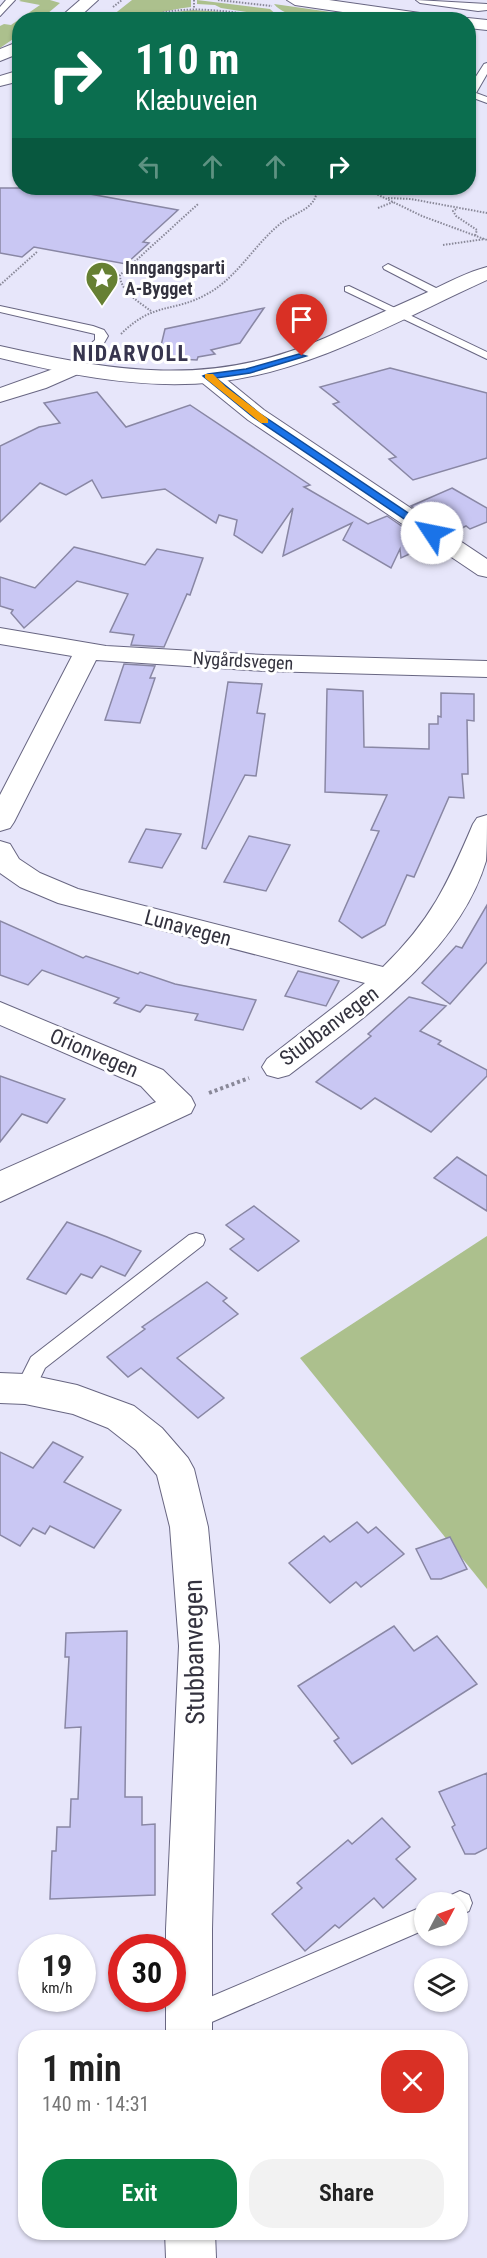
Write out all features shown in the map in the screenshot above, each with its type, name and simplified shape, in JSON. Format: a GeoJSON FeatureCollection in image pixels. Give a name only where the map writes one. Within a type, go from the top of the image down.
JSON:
{"type":"FeatureCollection","features":[{"type":"Feature","properties":{"kind":"street"},"geometry":{"type":"LineString","coordinates":[[75,12],[90,0]]}},
{"type":"Feature","properties":{"kind":"street"},"geometry":{"type":"LineString","coordinates":[[295,0],[378,12]]}},
{"type":"Feature","properties":{"kind":"street"},"geometry":{"type":"LineString","coordinates":[[0,352],[70,369],[140,377],[208,376],[247,371],[284,362],[487,273]]}},
{"type":"Feature","properties":{"kind":"street"},"geometry":{"type":"LineString","coordinates":[[0,395],[39,383],[70,369]]}},
{"type":"Feature","properties":{"kind":"street"},"geometry":{"type":"LineString","coordinates":[[208,376],[256,415],[487,570]]}},
{"type":"Feature","properties":{"kind":"street","name":"Nygårdsvegen"},"geometry":{"type":"LineString","coordinates":[[0,636],[87,652],[264,663],[487,669]]}},
{"type":"Feature","properties":{"kind":"street"},"geometry":{"type":"LineString","coordinates":[[0,822],[87,652]]}},
{"type":"Feature","properties":{"kind":"street","name":"Stubbanvegen"},"geometry":{"type":"LineString","coordinates":[[278,1067],[390,980],[423,943],[447,912],[487,824]]}},
{"type":"Feature","properties":{"kind":"street","name":"Lunavegen"},"geometry":{"type":"LineString","coordinates":[[0,850],[8,865],[30,880],[69,896],[390,980]]}},
{"type":"Feature","properties":{"kind":"street","name":"Orionvegen"},"geometry":{"type":"LineString","coordinates":[[0,1013],[152,1078],[179,1105]]}},
{"type":"Feature","properties":{"kind":"street"},"geometry":{"type":"LineString","coordinates":[[0,1189],[8,1182],[69,1153],[179,1105]]}},
{"type":"Feature","properties":{"kind":"street","name":"Stubbanvegen"},"geometry":{"type":"LineString","coordinates":[[12,1389],[76,1400],[121,1417],[148,1439],[174,1469],[189,1527],[199,1646],[189,1929],[189,2028]]}},
{"type":"Feature","properties":{"kind":"street"},"geometry":{"type":"LineString","coordinates":[[190,2240],[190,2258]]}},
{"type":"Feature","properties":{"kind":"lane"},"geometry":{"type":"LineString","coordinates":[[2,10],[11,0]]}},
{"type":"Feature","properties":{"kind":"lane"},"geometry":{"type":"LineString","coordinates":[[420,0],[482,8]]}},
{"type":"Feature","properties":{"kind":"lane"},"geometry":{"type":"LineString","coordinates":[[476,84],[487,66]]}},
{"type":"Feature","properties":{"kind":"lane"},"geometry":{"type":"LineString","coordinates":[[388,267],[440,294]]}},
{"type":"Feature","properties":{"kind":"lane"},"geometry":{"type":"LineString","coordinates":[[349,289],[487,356]]}},
{"type":"Feature","properties":{"kind":"lane"},"geometry":{"type":"LineString","coordinates":[[0,309],[100,332],[102,336],[100,341],[70,369]]}},
{"type":"Feature","properties":{"kind":"lane"},"geometry":{"type":"LineString","coordinates":[[12,1389],[38,1363],[196,1240]]}},
{"type":"Feature","properties":{"kind":"lane"},"geometry":{"type":"LineString","coordinates":[[189,2028],[414,1923]]}},
{"type":"Feature","properties":{"kind":"path"},"geometry":{"type":"LineString","coordinates":[[194,0],[194,9]]}},
{"type":"Feature","properties":{"kind":"path"},"geometry":{"type":"LineString","coordinates":[[218,0],[273,6]]}},
{"type":"Feature","properties":{"kind":"path"},"geometry":{"type":"LineString","coordinates":[[161,12],[194,9],[238,12]]}},
{"type":"Feature","properties":{"kind":"path"},"geometry":{"type":"LineString","coordinates":[[116,339],[140,317],[151,311],[195,300],[216,289],[281,223],[313,203],[317,195]]}},
{"type":"Feature","properties":{"kind":"path"},"geometry":{"type":"LineString","coordinates":[[380,195],[422,216],[486,239]]}},
{"type":"Feature","properties":{"kind":"path"},"geometry":{"type":"LineString","coordinates":[[387,198],[411,199],[487,213]]}},
{"type":"Feature","properties":{"kind":"path"},"geometry":{"type":"LineString","coordinates":[[378,208],[393,202]]}},
{"type":"Feature","properties":{"kind":"path"},"geometry":{"type":"LineString","coordinates":[[151,311],[130,295],[120,282],[120,275],[198,204]]}},
{"type":"Feature","properties":{"kind":"path"},"geometry":{"type":"LineString","coordinates":[[456,208],[453,211],[456,216],[477,230],[476,236]]}},
{"type":"Feature","properties":{"kind":"path"},"geometry":{"type":"LineString","coordinates":[[443,246],[457,241],[486,239]]}},
{"type":"Feature","properties":{"kind":"path"},"geometry":{"type":"LineString","coordinates":[[0,285],[38,251]]}},
{"type":"Feature","properties":{"kind":"path","name":"Stubbanvegen"},"geometry":{"type":"LineString","coordinates":[[179,1105],[278,1067]]}},
{"type":"Feature","properties":{"kind":"green space"},"geometry":{"type":"Polygon","coordinates":[[[50,0],[60,3],[49,12],[30,12],[40,5],[19,1],[50,0]]]}},
{"type":"Feature","properties":{"kind":"green space"},"geometry":{"type":"Polygon","coordinates":[[[132,0],[191,0],[191,7],[161,12],[117,12],[132,0]]]}},
{"type":"Feature","properties":{"kind":"green space"},"geometry":{"type":"Polygon","coordinates":[[[197,0],[270,9],[273,12],[247,12],[215,5],[197,4],[197,0]]]}},
{"type":"Feature","properties":{"kind":"green space"},"geometry":{"type":"Polygon","coordinates":[[[274,4],[331,12],[286,12],[274,4]]]}},
{"type":"Feature","properties":{"kind":"green space"},"geometry":{"type":"Polygon","coordinates":[[[193,10],[226,12],[174,12],[193,10]]]}},
{"type":"Feature","properties":{"kind":"green space"},"geometry":{"type":"Polygon","coordinates":[[[11,25],[12,40],[0,48],[0,26],[11,25]]]}},
{"type":"Feature","properties":{"kind":"green space"},"geometry":{"type":"Polygon","coordinates":[[[487,1236],[487,1589],[300,1358],[487,1236]]]}},
{"type":"Feature","properties":{"kind":"building"},"geometry":{"type":"Polygon","coordinates":[[[0,188],[12,188],[12,195],[96,195],[178,210],[143,242],[149,243],[126,264],[34,247],[22,257],[0,253],[0,188]]]}},
{"type":"Feature","properties":{"kind":"building"},"geometry":{"type":"Polygon","coordinates":[[[264,308],[240,343],[211,350],[215,354],[198,357],[197,360],[158,358],[165,329],[264,308]]]}},
{"type":"Feature","properties":{"kind":"building"},"geometry":{"type":"Polygon","coordinates":[[[390,368],[487,393],[487,458],[413,480],[389,459],[396,457],[333,404],[339,402],[320,387],[390,368]]]}},
{"type":"Feature","properties":{"kind":"building"},"geometry":{"type":"Polygon","coordinates":[[[97,392],[126,427],[190,405],[310,485],[304,487],[368,524],[387,516],[429,545],[401,558],[400,549],[391,568],[343,540],[352,523],[283,556],[293,508],[262,553],[234,535],[237,520],[219,515],[216,523],[165,489],[102,498],[92,480],[66,495],[40,483],[0,522],[0,446],[39,427],[60,423],[44,403],[97,392]]]}},
{"type":"Feature","properties":{"kind":"building"},"geometry":{"type":"Polygon","coordinates":[[[452,488],[487,508],[487,522],[470,529],[466,526],[452,533],[411,506],[452,488]]]}},
{"type":"Feature","properties":{"kind":"building"},"geometry":{"type":"Polygon","coordinates":[[[74,547],[145,565],[157,549],[203,558],[190,595],[187,594],[164,647],[131,645],[134,635],[110,632],[128,594],[77,581],[24,628],[11,613],[13,610],[0,606],[0,577],[35,588],[74,547]]]}},
{"type":"Feature","properties":{"kind":"building"},"geometry":{"type":"Polygon","coordinates":[[[124,664],[155,666],[150,678],[155,678],[140,723],[105,720],[124,664]]]}},
{"type":"Feature","properties":{"kind":"building"},"geometry":{"type":"Polygon","coordinates":[[[228,682],[262,684],[257,713],[265,714],[256,776],[245,775],[206,849],[202,848],[228,682]]]}},
{"type":"Feature","properties":{"kind":"building"},"geometry":{"type":"Polygon","coordinates":[[[327,689],[363,691],[364,747],[429,749],[429,724],[438,724],[438,716],[441,717],[441,693],[474,694],[474,721],[467,720],[468,774],[462,774],[464,798],[449,797],[414,877],[407,875],[385,925],[362,938],[339,921],[379,831],[371,830],[387,795],[325,792],[327,689]]]}},
{"type":"Feature","properties":{"kind":"building"},"geometry":{"type":"Polygon","coordinates":[[[146,829],[181,834],[162,868],[129,862],[146,829]]]}},
{"type":"Feature","properties":{"kind":"building"},"geometry":{"type":"Polygon","coordinates":[[[249,836],[290,845],[266,891],[224,882],[249,836]]]}},
{"type":"Feature","properties":{"kind":"building"},"geometry":{"type":"Polygon","coordinates":[[[487,905],[487,962],[450,1004],[422,983],[456,946],[462,948],[487,905]]]}},
{"type":"Feature","properties":{"kind":"building"},"geometry":{"type":"Polygon","coordinates":[[[0,921],[83,958],[86,956],[175,984],[256,1000],[243,1030],[195,1020],[198,1014],[146,1005],[140,1012],[114,1003],[119,998],[42,970],[28,985],[0,975],[0,921]]]}},
{"type":"Feature","properties":{"kind":"building"},"geometry":{"type":"Polygon","coordinates":[[[298,971],[339,981],[326,1006],[285,996],[298,971]]]}},
{"type":"Feature","properties":{"kind":"building"},"geometry":{"type":"Polygon","coordinates":[[[409,997],[446,1006],[420,1031],[441,1041],[438,1044],[487,1070],[487,1076],[431,1132],[375,1098],[361,1109],[316,1082],[371,1036],[368,1034],[409,997]]]}},
{"type":"Feature","properties":{"kind":"building"},"geometry":{"type":"Polygon","coordinates":[[[0,1076],[65,1099],[47,1123],[22,1114],[0,1142],[0,1076]]]}},
{"type":"Feature","properties":{"kind":"building"},"geometry":{"type":"Polygon","coordinates":[[[457,1157],[487,1176],[487,1211],[434,1178],[457,1157]]]}},
{"type":"Feature","properties":{"kind":"building"},"geometry":{"type":"Polygon","coordinates":[[[254,1206],[299,1241],[258,1271],[230,1249],[244,1239],[226,1225],[254,1206]]]}},
{"type":"Feature","properties":{"kind":"building"},"geometry":{"type":"Polygon","coordinates":[[[67,1222],[141,1251],[125,1276],[101,1266],[92,1278],[81,1274],[66,1294],[27,1279],[67,1222]]]}},
{"type":"Feature","properties":{"kind":"building"},"geometry":{"type":"Polygon","coordinates":[[[207,1282],[227,1298],[223,1301],[238,1314],[177,1358],[224,1398],[198,1418],[141,1368],[128,1377],[107,1357],[145,1329],[142,1327],[207,1282]]]}},
{"type":"Feature","properties":{"kind":"building"},"geometry":{"type":"Polygon","coordinates":[[[53,1442],[83,1457],[64,1482],[121,1510],[94,1548],[50,1526],[45,1534],[33,1528],[20,1546],[0,1535],[0,1452],[33,1468],[53,1442]]]}},
{"type":"Feature","properties":{"kind":"building"},"geometry":{"type":"Polygon","coordinates":[[[357,1522],[368,1533],[376,1527],[404,1554],[361,1587],[356,1582],[330,1603],[289,1563],[324,1536],[330,1542],[357,1522]]]}},
{"type":"Feature","properties":{"kind":"building"},"geometry":{"type":"Polygon","coordinates":[[[450,1537],[467,1569],[441,1579],[431,1579],[416,1549],[450,1537]]]}},
{"type":"Feature","properties":{"kind":"building"},"geometry":{"type":"Polygon","coordinates":[[[394,1626],[414,1651],[437,1636],[477,1684],[352,1764],[334,1741],[339,1738],[298,1686],[394,1626]]]}},
{"type":"Feature","properties":{"kind":"building"},"geometry":{"type":"Polygon","coordinates":[[[127,1631],[125,1797],[142,1797],[142,1825],[155,1824],[155,1895],[50,1899],[52,1851],[56,1851],[57,1827],[70,1827],[71,1799],[78,1799],[81,1727],[65,1728],[69,1657],[65,1657],[66,1633],[127,1631]]]}},
{"type":"Feature","properties":{"kind":"building"},"geometry":{"type":"Polygon","coordinates":[[[487,1773],[487,1848],[475,1854],[465,1854],[452,1827],[455,1825],[439,1792],[487,1773]]]}},
{"type":"Feature","properties":{"kind":"building"},"geometry":{"type":"Polygon","coordinates":[[[382,1818],[410,1847],[396,1859],[416,1879],[383,1908],[374,1898],[339,1928],[335,1925],[305,1951],[272,1914],[302,1888],[297,1883],[348,1840],[352,1844],[382,1818]]]}},
{"type":"Feature","properties":{"kind":"slow traffic"},"geometry":{"type":"LineString","coordinates":[[210,376],[208,376],[265,421]]}},
{"type":"Feature","properties":{"kind":"place","name":"Inngangsparti A-Bygget"},"geometry":{"type":"Point","coordinates":[102,307]}},
{"type":"Feature","properties":{"kind":"district","name":"NIDARVOLL"},"geometry":{"type":"Point","coordinates":[131,353]}},
{"type":"Feature","properties":{"kind":"route"},"geometry":{"type":"LineString","coordinates":[[302,356],[247,371],[208,376],[256,415],[432,533]]}}]}
